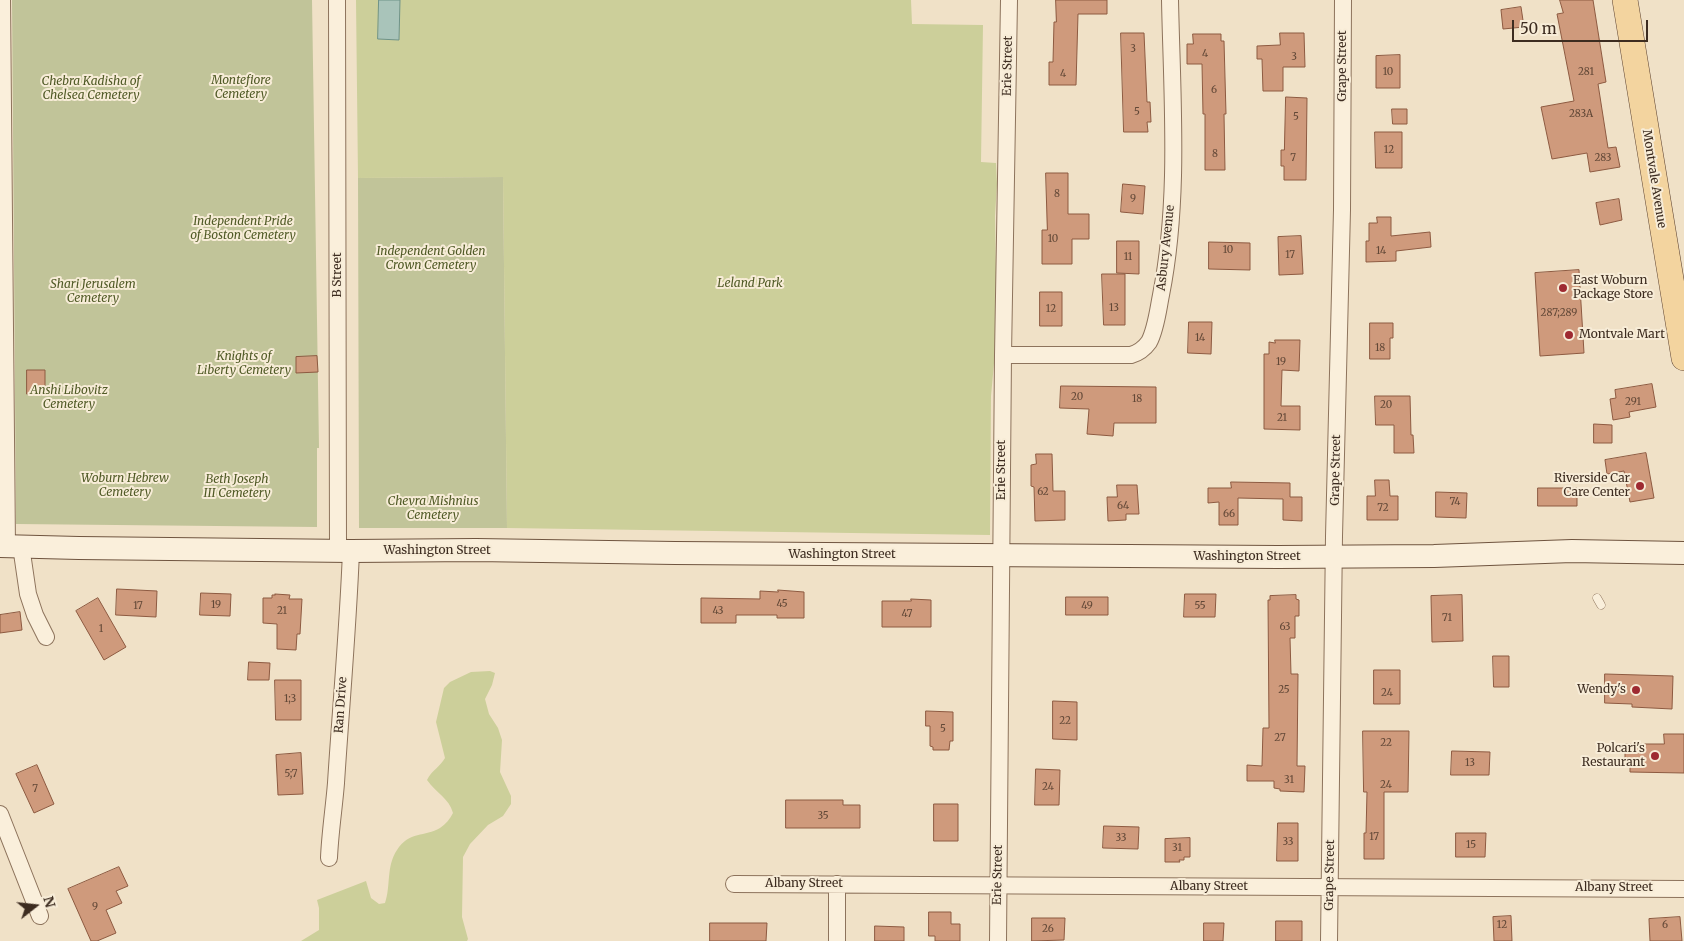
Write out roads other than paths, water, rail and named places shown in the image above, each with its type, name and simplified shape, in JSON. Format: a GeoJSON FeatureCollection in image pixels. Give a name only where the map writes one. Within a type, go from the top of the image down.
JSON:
{"type":"FeatureCollection","features":[{"type":"Feature","properties":{"kind":"main road","name":"Montvale Avenue"},"geometry":{"type":"LineString","coordinates":[[1625,0],[1684,358]]}},
{"type":"Feature","properties":{"kind":"main road","name":"Washington Street"},"geometry":{"type":"LineString","coordinates":[[10,546],[1002,556],[1334,557],[1434,556],[1572,551],[1684,553]]}},
{"type":"Feature","properties":{"kind":"street"},"geometry":{"type":"LineString","coordinates":[[2,0],[10,546],[35,615],[46,636]]}},
{"type":"Feature","properties":{"kind":"street","name":"B Street"},"geometry":{"type":"LineString","coordinates":[[338,0],[344,550]]}},
{"type":"Feature","properties":{"kind":"street","name":"Erie Street"},"geometry":{"type":"LineString","coordinates":[[998,941],[1002,355],[1009,0]]}},
{"type":"Feature","properties":{"kind":"street","name":"Asbury Avenue"},"geometry":{"type":"LineString","coordinates":[[1002,355],[1131,355],[1144,348],[1150,340],[1159,306],[1166,267],[1170,222],[1173,159],[1170,0]]}},
{"type":"Feature","properties":{"kind":"street","name":"Grape Street"},"geometry":{"type":"LineString","coordinates":[[1329,941],[1334,557],[1342,210],[1343,0]]}},
{"type":"Feature","properties":{"kind":"street","name":"Ran Drive"},"geometry":{"type":"LineString","coordinates":[[329,858],[349,597],[344,550]]}},
{"type":"Feature","properties":{"kind":"street"},"geometry":{"type":"LineString","coordinates":[[0,814],[40,916]]}},
{"type":"Feature","properties":{"kind":"street","name":"Albany Street"},"geometry":{"type":"LineString","coordinates":[[734,884],[1684,889]]}},
{"type":"Feature","properties":{"kind":"street"},"geometry":{"type":"LineString","coordinates":[[837,941],[838,884]]}},
{"type":"Feature","properties":{"kind":"water"},"geometry":{"type":"Polygon","coordinates":[[[379,0],[400,0],[399,40],[378,39],[379,0]]]}},
{"type":"Feature","properties":{"kind":"place","name":"East Woburn Package Store"},"geometry":{"type":"Point","coordinates":[1563,288]}},
{"type":"Feature","properties":{"kind":"place","name":"Montvale Mart"},"geometry":{"type":"Point","coordinates":[1569,335]}},
{"type":"Feature","properties":{"kind":"place","name":"Riverside Car Care Center"},"geometry":{"type":"Point","coordinates":[1640,486]}},
{"type":"Feature","properties":{"kind":"place","name":"Wendy's"},"geometry":{"type":"Point","coordinates":[1636,690]}},
{"type":"Feature","properties":{"kind":"place","name":"Polcari's Restaurant"},"geometry":{"type":"Point","coordinates":[1655,756]}},
{"type":"Feature","properties":{"kind":"park label","name":"Montefiore Cemetery"},"geometry":{"type":"Point","coordinates":[241,88]}},
{"type":"Feature","properties":{"kind":"park label","name":"Chebra Kadisha of Chelsea Cemetery"},"geometry":{"type":"Point","coordinates":[91,89]}},
{"type":"Feature","properties":{"kind":"park label","name":"Independent Pride of Boston Cemetery"},"geometry":{"type":"Point","coordinates":[243,229]}},
{"type":"Feature","properties":{"kind":"park label","name":"Independent Golden Crown Cemetery"},"geometry":{"type":"Point","coordinates":[431,259]}},
{"type":"Feature","properties":{"kind":"park label","name":"Leland Park"},"geometry":{"type":"Point","coordinates":[750,284]}},
{"type":"Feature","properties":{"kind":"park label","name":"Shari Jerusalem Cemetery"},"geometry":{"type":"Point","coordinates":[93,292]}},
{"type":"Feature","properties":{"kind":"park label","name":"Knights of Liberty Cemetery"},"geometry":{"type":"Point","coordinates":[244,364]}},
{"type":"Feature","properties":{"kind":"park label","name":"Anshi Libovitz Cemetery"},"geometry":{"type":"Point","coordinates":[69,398]}},
{"type":"Feature","properties":{"kind":"park label","name":"Woburn Hebrew Cemetery"},"geometry":{"type":"Point","coordinates":[125,486]}},
{"type":"Feature","properties":{"kind":"park label","name":"Beth Joseph III Cemetery"},"geometry":{"type":"Point","coordinates":[237,487]}},
{"type":"Feature","properties":{"kind":"park label","name":"Chevra Mishnius Cemetery"},"geometry":{"type":"Point","coordinates":[433,509]}}]}
